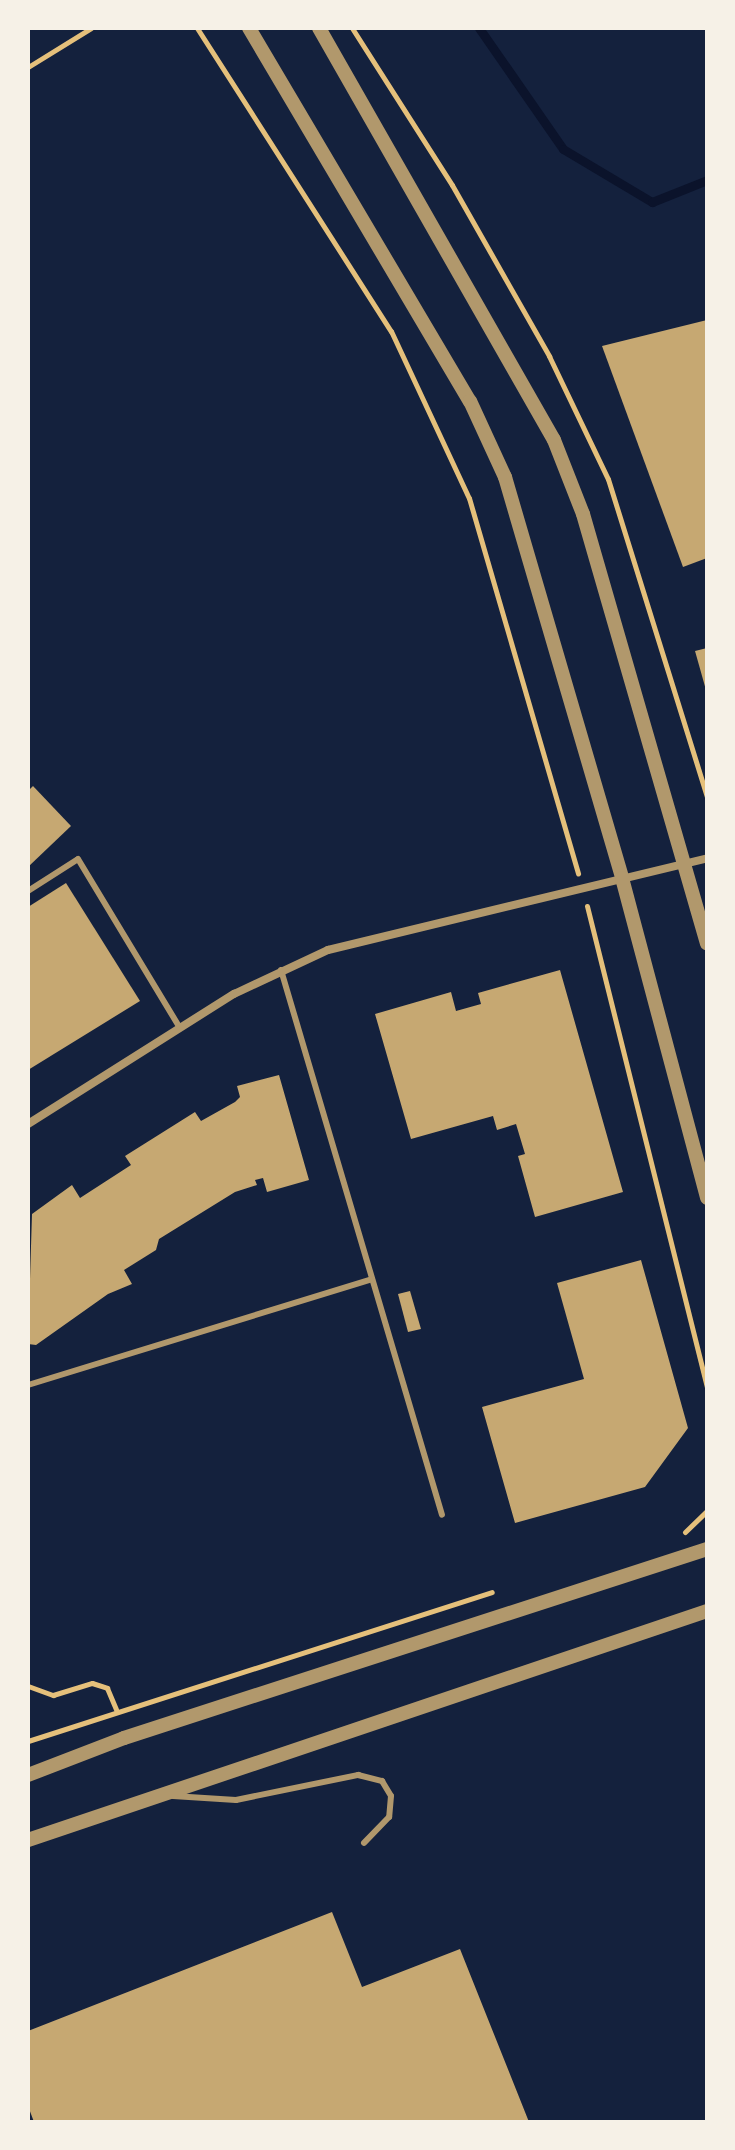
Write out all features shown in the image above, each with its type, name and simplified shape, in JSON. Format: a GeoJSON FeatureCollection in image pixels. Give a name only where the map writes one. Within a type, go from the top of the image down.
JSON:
{"type":"FeatureCollection","features":[{"type":"Feature","properties":{"kind":"street"},"geometry":{"type":"LineString","coordinates":[[249,28],[485,430],[505,477],[622,878],[707,1198]]}},
{"type":"Feature","properties":{"kind":"street"},"geometry":{"type":"LineString","coordinates":[[319,28],[554,440],[583,514],[707,943]]}},
{"type":"Feature","properties":{"kind":"street"},"geometry":{"type":"LineString","coordinates":[[28,1124],[180,1028],[281,970],[328,950],[707,858]]}},
{"type":"Feature","properties":{"kind":"street"},"geometry":{"type":"LineString","coordinates":[[28,1775],[124,1738],[707,1549]]}},
{"type":"Feature","properties":{"kind":"street"},"geometry":{"type":"LineString","coordinates":[[28,1840],[150,1795],[707,1611]]}},
{"type":"Feature","properties":{"kind":"lane"},"geometry":{"type":"LineString","coordinates":[[28,891],[78,859],[180,1028]]}},
{"type":"Feature","properties":{"kind":"lane"},"geometry":{"type":"LineString","coordinates":[[281,970],[442,1515]]}},
{"type":"Feature","properties":{"kind":"lane"},"geometry":{"type":"LineString","coordinates":[[28,1385],[372,1279]]}},
{"type":"Feature","properties":{"kind":"lane"},"geometry":{"type":"LineString","coordinates":[[150,1795],[236,1800],[358,1775],[382,1781],[391,1796],[389,1817],[364,1843]]}},
{"type":"Feature","properties":{"kind":"path"},"geometry":{"type":"LineString","coordinates":[[28,67],[91,28]]}},
{"type":"Feature","properties":{"kind":"path"},"geometry":{"type":"LineString","coordinates":[[197,28],[391,331],[469,498],[582,887],[707,1389]]}},
{"type":"Feature","properties":{"kind":"path"},"geometry":{"type":"LineString","coordinates":[[671,1536],[686,1532],[707,1511]]}},
{"type":"Feature","properties":{"kind":"path"},"geometry":{"type":"LineString","coordinates":[[28,1741],[116,1709],[506,1588]]}},
{"type":"Feature","properties":{"kind":"path"},"geometry":{"type":"LineString","coordinates":[[28,1686],[53,1695],[92,1683],[107,1688],[116,1709]]}},
{"type":"Feature","properties":{"kind":"building"},"geometry":{"type":"Polygon","coordinates":[[[707,320],[707,558],[683,567],[602,346],[707,320]]]}},
{"type":"Feature","properties":{"kind":"building"},"geometry":{"type":"Polygon","coordinates":[[[707,648],[707,690],[706,690],[695,651],[707,648]]]}},
{"type":"Feature","properties":{"kind":"building"},"geometry":{"type":"Polygon","coordinates":[[[33,786],[71,826],[28,867],[28,791],[33,786]]]}},
{"type":"Feature","properties":{"kind":"building"},"geometry":{"type":"Polygon","coordinates":[[[66,883],[140,1001],[28,1070],[28,907],[66,883]]]}},
{"type":"Feature","properties":{"kind":"building"},"geometry":{"type":"Polygon","coordinates":[[[560,970],[623,1192],[535,1217],[518,1156],[525,1154],[516,1124],[497,1130],[493,1116],[411,1139],[375,1014],[451,992],[456,1011],[481,1004],[478,993],[560,970]]]}},
{"type":"Feature","properties":{"kind":"building"},"geometry":{"type":"Polygon","coordinates":[[[279,1075],[309,1180],[267,1192],[263,1178],[255,1180],[257,1185],[235,1192],[159,1239],[156,1250],[124,1270],[132,1284],[108,1294],[36,1345],[28,1344],[32,1214],[72,1185],[80,1198],[131,1165],[125,1156],[195,1112],[201,1121],[235,1102],[240,1097],[237,1086],[279,1075]]]}},
{"type":"Feature","properties":{"kind":"building"},"geometry":{"type":"Polygon","coordinates":[[[641,1260],[688,1428],[645,1487],[515,1523],[482,1407],[584,1379],[557,1283],[641,1260]]]}},
{"type":"Feature","properties":{"kind":"building"},"geometry":{"type":"Polygon","coordinates":[[[410,1291],[421,1329],[408,1332],[398,1294],[410,1291]]]}},
{"type":"Feature","properties":{"kind":"building"},"geometry":{"type":"Polygon","coordinates":[[[332,1912],[362,1987],[460,1949],[529,2122],[34,2122],[28,2106],[28,2031],[332,1912]]]}},
{"type":"Feature","properties":{"kind":"waterway"},"geometry":{"type":"LineString","coordinates":[[479,28],[563,149],[652,202],[707,180]]}}]}
